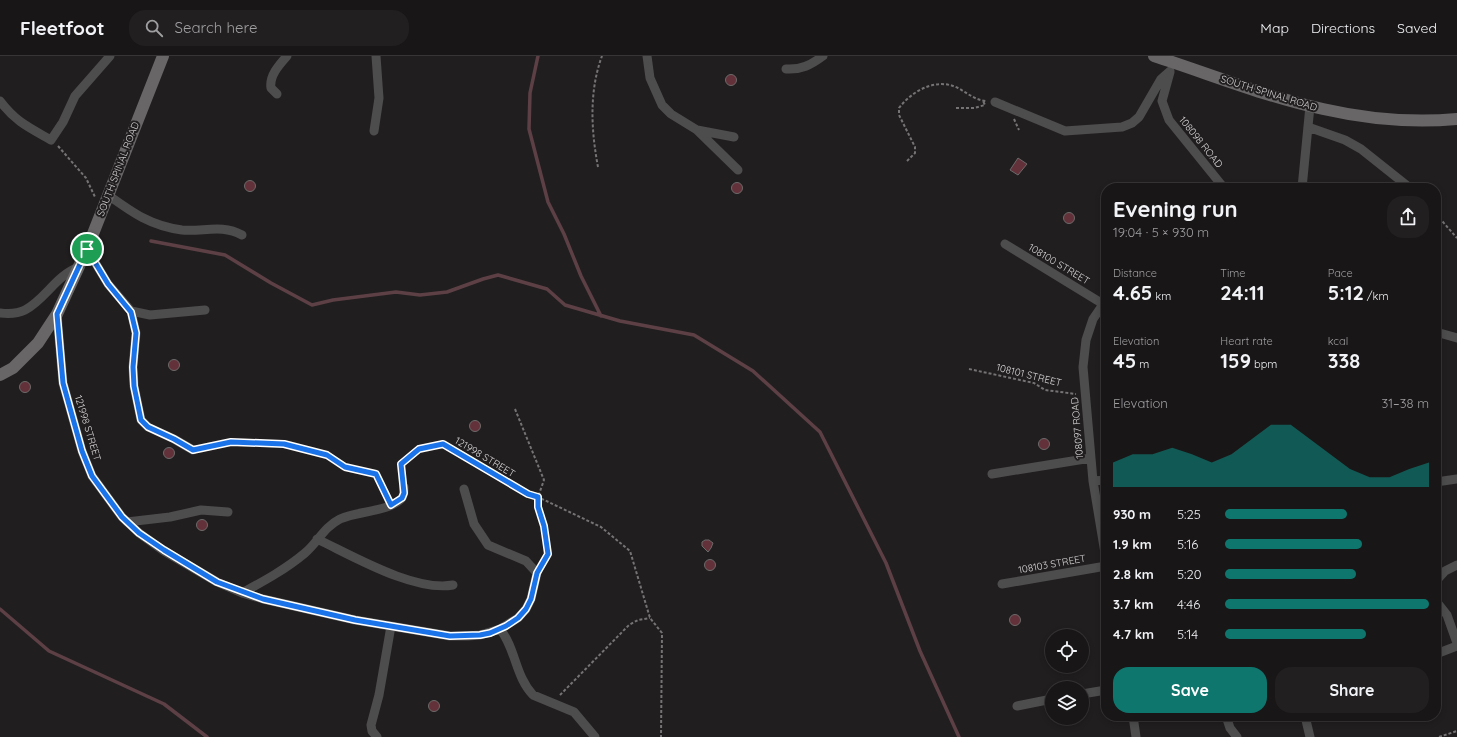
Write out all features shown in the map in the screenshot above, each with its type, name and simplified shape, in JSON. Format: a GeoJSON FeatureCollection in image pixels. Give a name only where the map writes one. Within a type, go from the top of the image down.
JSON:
{"type":"FeatureCollection","features":[{"type":"Feature","properties":{"kind":"street"},"geometry":{"type":"LineString","coordinates":[[0,101],[15,119],[32,131],[51,140],[63,122],[75,96],[110,56]]}},
{"type":"Feature","properties":{"kind":"street","name":"SOUTH SPINAL ROAD"},"geometry":{"type":"LineString","coordinates":[[0,375],[13,368],[38,343],[57,314],[87,249],[163,56]]}},
{"type":"Feature","properties":{"kind":"street"},"geometry":{"type":"LineString","coordinates":[[277,94],[271,88],[270,83],[272,77],[287,56]]}},
{"type":"Feature","properties":{"kind":"street"},"geometry":{"type":"LineString","coordinates":[[374,131],[379,98],[376,56]]}},
{"type":"Feature","properties":{"kind":"street"},"geometry":{"type":"LineString","coordinates":[[646,56],[650,78],[662,105],[671,114],[697,130],[738,170]]}},
{"type":"Feature","properties":{"kind":"street"},"geometry":{"type":"LineString","coordinates":[[786,69],[798,70],[823,56]]}},
{"type":"Feature","properties":{"kind":"street","name":"SOUTH SPINAL ROAD"},"geometry":{"type":"LineString","coordinates":[[1154,56],[1171,66],[1310,106],[1366,117],[1430,121],[1457,119]]}},
{"type":"Feature","properties":{"kind":"street"},"geometry":{"type":"LineString","coordinates":[[995,102],[1065,131],[1122,127],[1132,123],[1140,117],[1161,79],[1171,66]]}},
{"type":"Feature","properties":{"kind":"street","name":"108098 ROAD"},"geometry":{"type":"LineString","coordinates":[[1171,66],[1162,101],[1169,120],[1220,183]]}},
{"type":"Feature","properties":{"kind":"street"},"geometry":{"type":"LineString","coordinates":[[1302,183],[1310,106]]}},
{"type":"Feature","properties":{"kind":"street"},"geometry":{"type":"LineString","coordinates":[[1308,126],[1345,140],[1361,149],[1404,183]]}},
{"type":"Feature","properties":{"kind":"street"},"geometry":{"type":"LineString","coordinates":[[697,130],[734,137]]}},
{"type":"Feature","properties":{"kind":"street"},"geometry":{"type":"LineString","coordinates":[[108,195],[147,221],[162,226],[184,230],[221,228],[233,230],[242,235]]}},
{"type":"Feature","properties":{"kind":"street","name":"108100 STREET"},"geometry":{"type":"LineString","coordinates":[[1005,244],[1101,300]]}},
{"type":"Feature","properties":{"kind":"street"},"geometry":{"type":"LineString","coordinates":[[87,249],[108,284],[131,312],[136,333],[133,367],[134,386],[141,420],[148,427],[193,450]]}},
{"type":"Feature","properties":{"kind":"street"},"geometry":{"type":"LineString","coordinates":[[0,313],[12,314],[24,310],[37,301],[59,278],[70,270],[79,267]]}},
{"type":"Feature","properties":{"kind":"street","name":"108097 ROAD"},"geometry":{"type":"LineString","coordinates":[[1101,307],[1093,319],[1086,340],[1083,367],[1090,458],[1101,529]]}},
{"type":"Feature","properties":{"kind":"street"},"geometry":{"type":"LineString","coordinates":[[131,312],[150,315],[205,310]]}},
{"type":"Feature","properties":{"kind":"street","name":"121998 STREET"},"geometry":{"type":"LineString","coordinates":[[57,314],[63,383],[82,451],[92,476],[107,498],[127,522],[139,533],[217,582],[242,593],[263,599],[355,620],[450,636],[480,635],[500,629],[518,618],[526,609],[531,599],[537,573]]}},
{"type":"Feature","properties":{"kind":"street"},"geometry":{"type":"LineString","coordinates":[[1441,333],[1457,338]]}},
{"type":"Feature","properties":{"kind":"street"},"geometry":{"type":"LineString","coordinates":[[992,474],[1090,458]]}},
{"type":"Feature","properties":{"kind":"street"},"geometry":{"type":"LineString","coordinates":[[1441,481],[1457,479]]}},
{"type":"Feature","properties":{"kind":"street"},"geometry":{"type":"LineString","coordinates":[[1093,481],[1101,480]]}},
{"type":"Feature","properties":{"kind":"street"},"geometry":{"type":"LineString","coordinates":[[242,593],[277,573],[300,557],[330,525],[341,519],[391,505],[402,498],[404,487]]}},
{"type":"Feature","properties":{"kind":"street"},"geometry":{"type":"LineString","coordinates":[[464,489],[474,524],[488,545],[526,561],[537,573]]}},
{"type":"Feature","properties":{"kind":"street"},"geometry":{"type":"LineString","coordinates":[[127,522],[170,517],[201,510],[228,512]]}},
{"type":"Feature","properties":{"kind":"street"},"geometry":{"type":"LineString","coordinates":[[317,539],[386,572],[431,586],[442,587],[453,585]]}},
{"type":"Feature","properties":{"kind":"street"},"geometry":{"type":"LineString","coordinates":[[1441,575],[1445,571],[1457,565]]}},
{"type":"Feature","properties":{"kind":"street","name":"108103 STREET"},"geometry":{"type":"LineString","coordinates":[[1002,584],[1101,567]]}},
{"type":"Feature","properties":{"kind":"street"},"geometry":{"type":"LineString","coordinates":[[1441,607],[1448,615],[1457,644],[1441,652]]}},
{"type":"Feature","properties":{"kind":"street"},"geometry":{"type":"LineString","coordinates":[[376,737],[372,731],[372,725],[385,665],[391,626]]}},
{"type":"Feature","properties":{"kind":"street"},"geometry":{"type":"LineString","coordinates":[[500,629],[507,638],[517,667],[532,695],[553,702],[574,712],[595,737]]}},
{"type":"Feature","properties":{"kind":"street"},"geometry":{"type":"LineString","coordinates":[[1089,693],[1101,691]]}},
{"type":"Feature","properties":{"kind":"street"},"geometry":{"type":"LineString","coordinates":[[1017,706],[1045,700]]}},
{"type":"Feature","properties":{"kind":"street"},"geometry":{"type":"LineString","coordinates":[[1134,721],[1136,737]]}},
{"type":"Feature","properties":{"kind":"street"},"geometry":{"type":"LineString","coordinates":[[1228,721],[1236,737]]}},
{"type":"Feature","properties":{"kind":"street"},"geometry":{"type":"LineString","coordinates":[[1305,721],[1310,737]]}},
{"type":"Feature","properties":{"kind":"path"},"geometry":{"type":"LineString","coordinates":[[598,167],[592,137],[593,98],[596,72],[602,56]]}},
{"type":"Feature","properties":{"kind":"path"},"geometry":{"type":"LineString","coordinates":[[907,161],[915,153],[915,147],[899,115],[899,108],[907,97],[919,90],[934,85],[948,84],[983,101],[995,102]]}},
{"type":"Feature","properties":{"kind":"path"},"geometry":{"type":"LineString","coordinates":[[956,108],[974,108],[985,105],[983,101]]}},
{"type":"Feature","properties":{"kind":"path"},"geometry":{"type":"LineString","coordinates":[[51,140],[86,178],[102,211]]}},
{"type":"Feature","properties":{"kind":"path"},"geometry":{"type":"LineString","coordinates":[[1441,220],[1457,238]]}},
{"type":"Feature","properties":{"kind":"path","name":"108101 STREET"},"geometry":{"type":"LineString","coordinates":[[969,369],[1034,384],[1045,390],[1085,396]]}},
{"type":"Feature","properties":{"kind":"path"},"geometry":{"type":"LineString","coordinates":[[515,409],[544,480],[538,497],[538,507],[544,526],[548,554],[537,573]]}},
{"type":"Feature","properties":{"kind":"path"},"geometry":{"type":"LineString","coordinates":[[193,450],[231,442],[284,444],[327,455],[345,467],[376,474],[391,505]]}},
{"type":"Feature","properties":{"kind":"path","name":"121998 STREET"},"geometry":{"type":"LineString","coordinates":[[404,487],[401,464],[419,449],[443,444],[528,494],[538,497],[601,527],[630,551],[650,618],[662,634],[662,737]]}},
{"type":"Feature","properties":{"kind":"path"},"geometry":{"type":"LineString","coordinates":[[553,702],[629,625],[638,620],[650,618]]}},
{"type":"Feature","properties":{"kind":"path"},"geometry":{"type":"LineString","coordinates":[[1439,737],[1457,731]]}},
{"type":"Feature","properties":{"kind":"building"},"geometry":{"type":"Polygon","coordinates":[[[729,75],[733,75],[735,76],[735,84],[729,85],[726,82],[726,78],[729,75]]]}},
{"type":"Feature","properties":{"kind":"building"},"geometry":{"type":"Polygon","coordinates":[[[1018,158],[1027,164],[1018,175],[1010,170],[1018,158]]]}},
{"type":"Feature","properties":{"kind":"building"},"geometry":{"type":"Polygon","coordinates":[[[248,181],[252,181],[254,182],[254,190],[248,191],[245,188],[245,184],[248,181]]]}},
{"type":"Feature","properties":{"kind":"building"},"geometry":{"type":"Polygon","coordinates":[[[735,183],[739,183],[741,184],[741,192],[735,193],[732,190],[732,186],[735,183]]]}},
{"type":"Feature","properties":{"kind":"building"},"geometry":{"type":"Polygon","coordinates":[[[1067,213],[1071,213],[1073,214],[1073,222],[1067,223],[1064,220],[1064,216],[1067,213]]]}},
{"type":"Feature","properties":{"kind":"building"},"geometry":{"type":"Polygon","coordinates":[[[172,360],[176,360],[178,361],[178,369],[172,370],[169,367],[169,363],[172,360]]]}},
{"type":"Feature","properties":{"kind":"building"},"geometry":{"type":"Polygon","coordinates":[[[23,382],[27,382],[29,383],[29,391],[23,392],[20,389],[20,385],[23,382]]]}},
{"type":"Feature","properties":{"kind":"building"},"geometry":{"type":"Polygon","coordinates":[[[473,421],[477,421],[479,422],[479,430],[473,431],[470,428],[470,424],[473,421]]]}},
{"type":"Feature","properties":{"kind":"building"},"geometry":{"type":"Polygon","coordinates":[[[1042,439],[1046,439],[1048,440],[1048,448],[1042,449],[1039,446],[1039,442],[1042,439]]]}},
{"type":"Feature","properties":{"kind":"building"},"geometry":{"type":"Polygon","coordinates":[[[167,448],[171,448],[173,449],[173,457],[167,458],[164,455],[164,451],[167,448]]]}},
{"type":"Feature","properties":{"kind":"building"},"geometry":{"type":"Polygon","coordinates":[[[200,520],[204,520],[206,521],[206,529],[200,530],[197,527],[197,523],[200,520]]]}},
{"type":"Feature","properties":{"kind":"building"},"geometry":{"type":"Polygon","coordinates":[[[709,540],[713,543],[708,552],[702,546],[702,542],[709,540]]]}},
{"type":"Feature","properties":{"kind":"building"},"geometry":{"type":"Polygon","coordinates":[[[710,559],[714,561],[716,565],[714,569],[710,571],[706,569],[704,565],[706,561],[710,559]]]}},
{"type":"Feature","properties":{"kind":"building"},"geometry":{"type":"Polygon","coordinates":[[[1013,615],[1017,615],[1019,616],[1019,624],[1013,625],[1010,622],[1010,618],[1013,615]]]}},
{"type":"Feature","properties":{"kind":"building"},"geometry":{"type":"Polygon","coordinates":[[[432,701],[436,701],[438,702],[438,710],[432,711],[429,708],[429,704],[432,701]]]}},
{"type":"Feature","properties":{"kind":"waterway"},"geometry":{"type":"LineString","coordinates":[[538,56],[530,93],[529,129],[548,202],[564,234],[581,276],[601,316]]}},
{"type":"Feature","properties":{"kind":"waterway"},"geometry":{"type":"LineString","coordinates":[[151,241],[225,255],[271,283],[312,305],[333,300],[396,292],[420,295],[447,292],[498,275],[547,289],[565,305],[620,321],[694,335],[753,371],[820,432],[886,563],[920,651],[959,737]]}},
{"type":"Feature","properties":{"kind":"waterway"},"geometry":{"type":"LineString","coordinates":[[0,609],[49,651],[164,704],[207,737]]}},
{"type":"Feature","properties":{"kind":"route"},"geometry":{"type":"LineString","coordinates":[[87,249],[108,284],[131,312],[136,333],[133,367],[137,407],[141,420],[148,427],[193,450],[231,442],[284,444],[327,455],[345,467],[376,474],[391,505],[402,498],[404,493],[401,464],[419,449],[443,444],[528,494],[538,497],[538,507],[544,526],[548,554],[537,573],[531,599],[526,609],[518,618],[500,629],[490,633],[468,636],[450,636],[355,620],[242,593],[217,582],[198,571],[139,533],[122,517],[92,476],[82,451],[63,383],[57,314],[87,249]]}}]}
